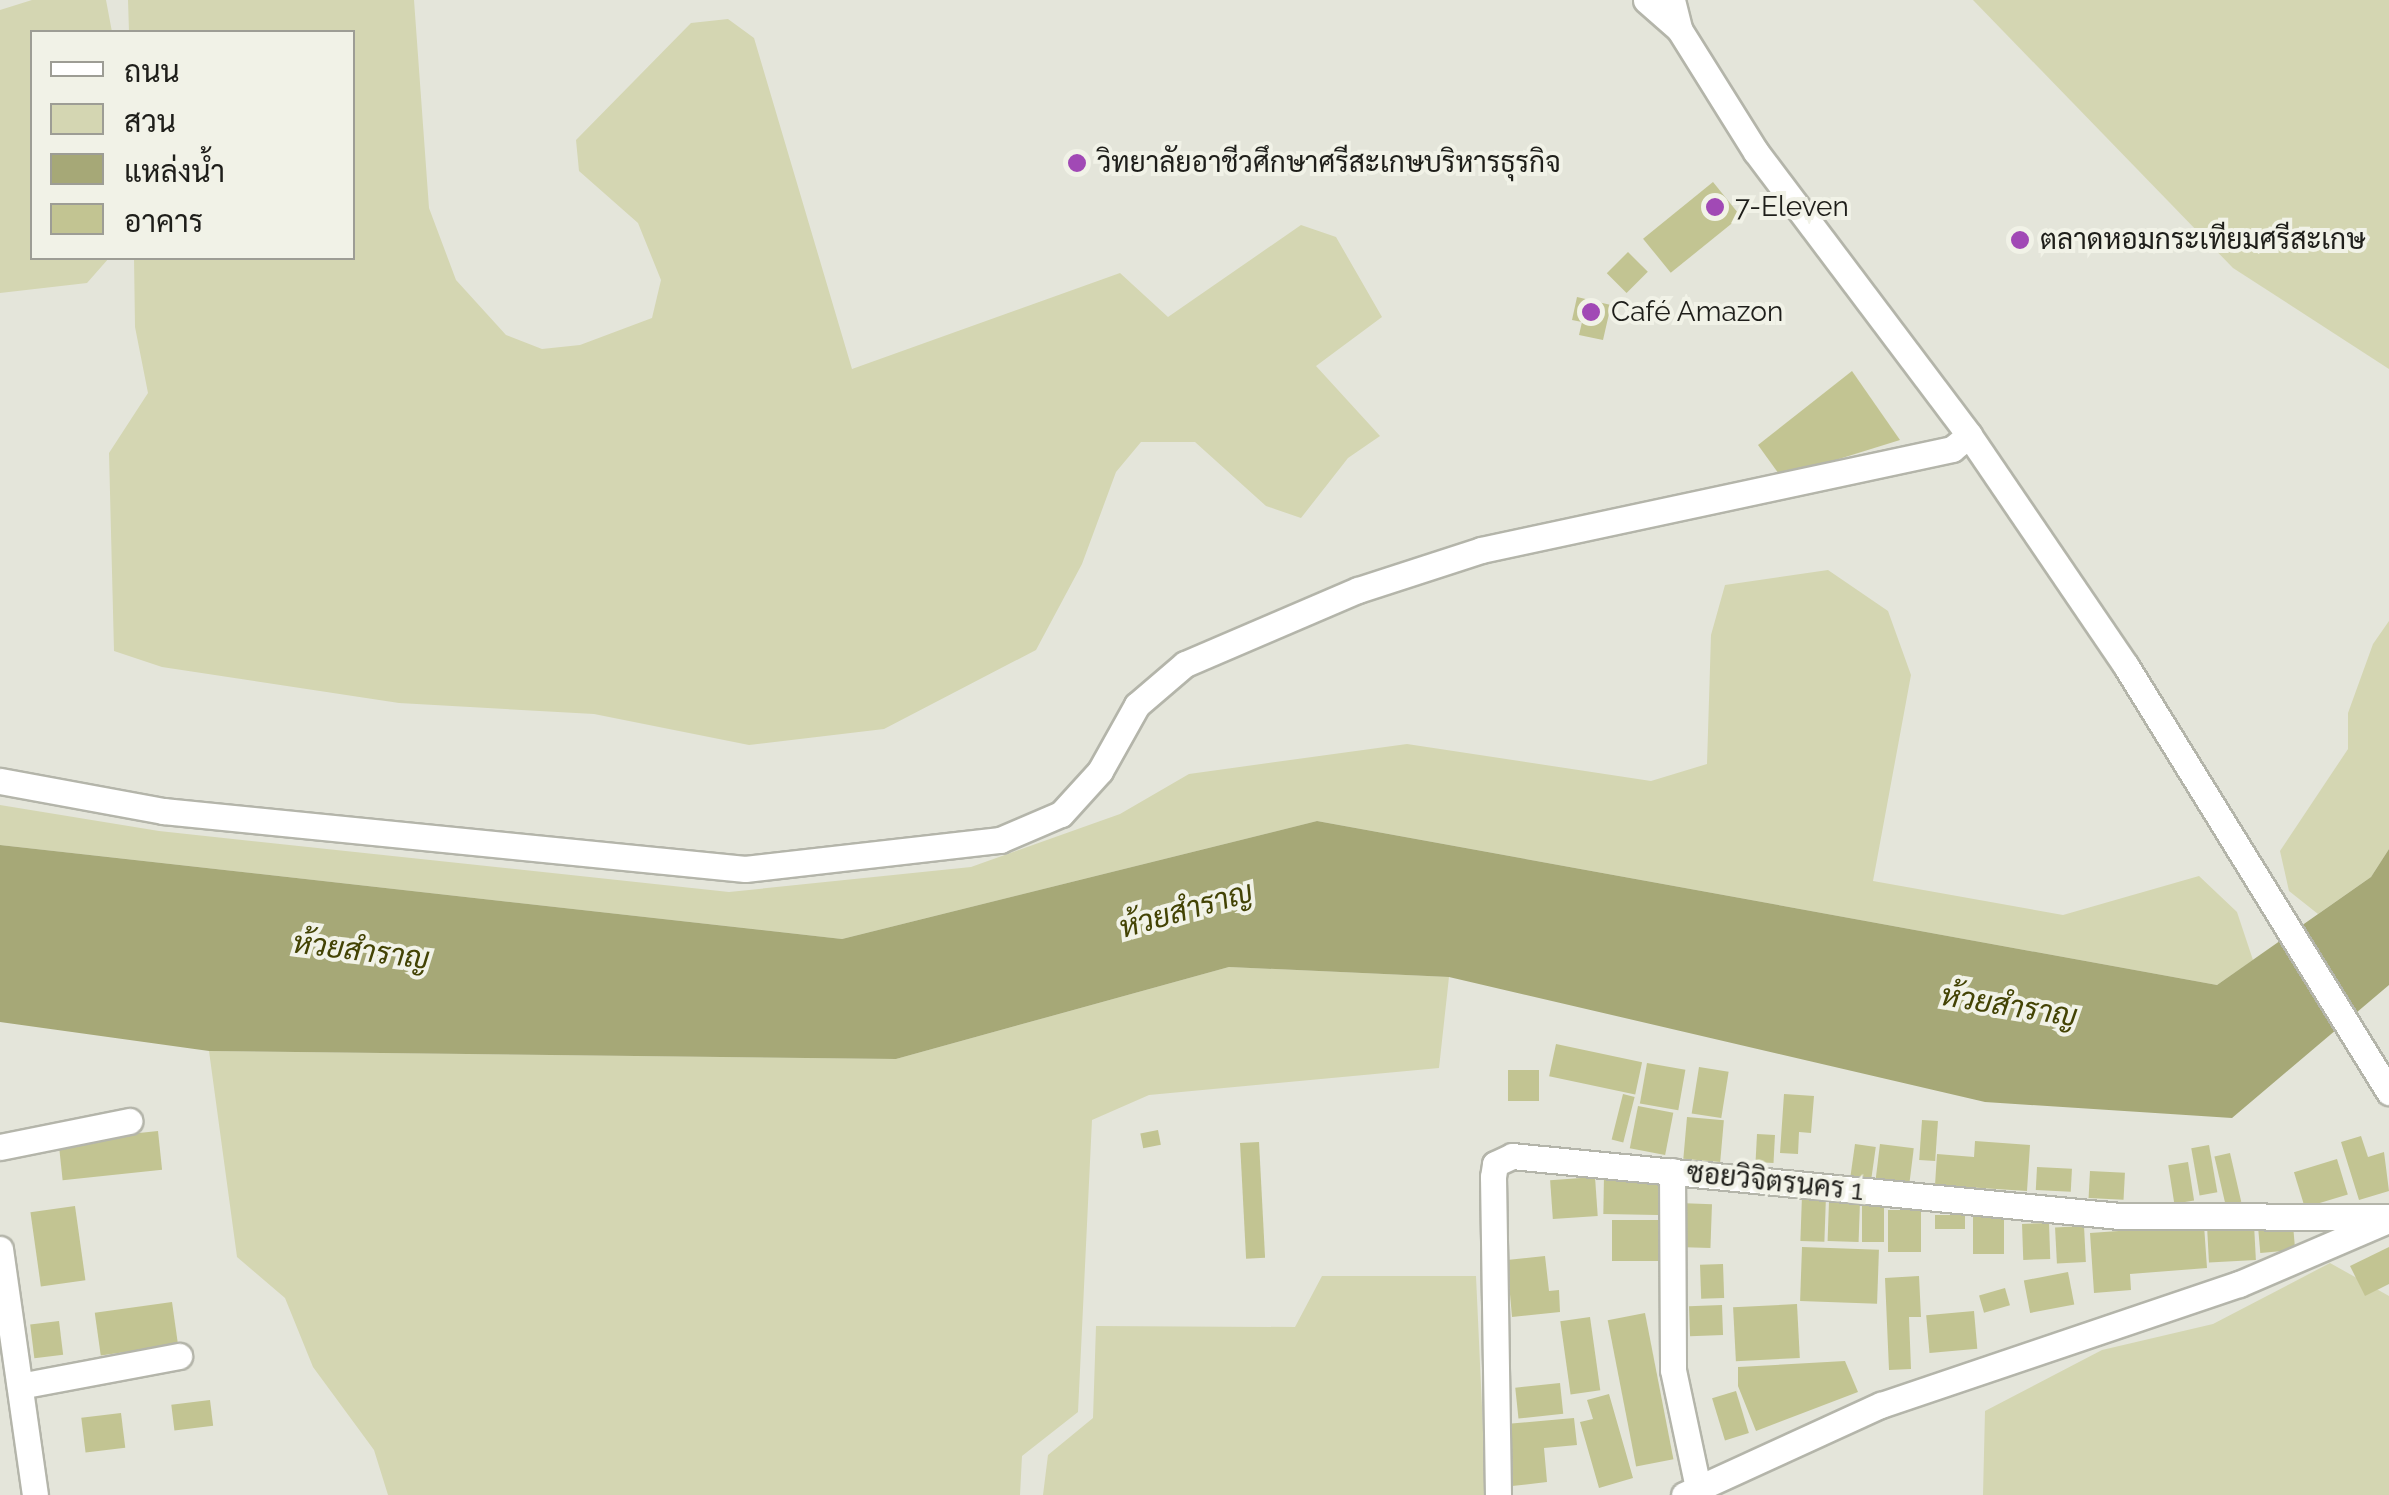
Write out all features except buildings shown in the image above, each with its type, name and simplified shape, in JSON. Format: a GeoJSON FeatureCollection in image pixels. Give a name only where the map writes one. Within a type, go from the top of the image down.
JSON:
{"type":"FeatureCollection","features":[{"type":"Feature","properties":{"kind":"street"},"geometry":{"type":"LineString","coordinates":[[1646,0],[1678,29],[1756,152],[1969,435],[2126,666],[2389,1092]]}},
{"type":"Feature","properties":{"kind":"street"},"geometry":{"type":"LineString","coordinates":[[1672,0],[1678,29]]}},
{"type":"Feature","properties":{"kind":"street"},"geometry":{"type":"LineString","coordinates":[[0,781],[163,811],[746,869],[1000,840],[1061,814],[1100,771],[1138,705],[1185,664],[1358,590],[1482,550],[1952,449],[1969,435]]}},
{"type":"Feature","properties":{"kind":"street"},"geometry":{"type":"LineString","coordinates":[[0,1147],[128,1121]]}},
{"type":"Feature","properties":{"kind":"street","name":"ซอยวิจิตรนคร 1"},"geometry":{"type":"LineString","coordinates":[[1498,1495],[1494,1164],[1512,1156],[2120,1216],[2389,1218]]}},
{"type":"Feature","properties":{"kind":"street"},"geometry":{"type":"LineString","coordinates":[[1672,1171],[1673,1370],[1691,1492],[1881,1405],[2239,1284],[2389,1218]]}},
{"type":"Feature","properties":{"kind":"street"},"geometry":{"type":"LineString","coordinates":[[0,1250],[35,1495]]}},
{"type":"Feature","properties":{"kind":"street"},"geometry":{"type":"LineString","coordinates":[[20,1386],[179,1356]]}},
{"type":"Feature","properties":{"kind":"green space"},"geometry":{"type":"Polygon","coordinates":[[[32,0],[106,0],[112,30],[30,30],[30,260],[107,260],[87,283],[0,293],[0,10],[32,0]]]}},
{"type":"Feature","properties":{"kind":"green space"},"geometry":{"type":"Polygon","coordinates":[[[128,0],[414,0],[429,208],[456,280],[506,335],[542,349],[580,345],[652,318],[661,280],[638,223],[579,171],[576,140],[691,23],[728,19],[754,38],[852,369],[1120,273],[1168,317],[1301,225],[1336,237],[1382,317],[1316,366],[1380,436],[1348,458],[1301,518],[1266,506],[1195,442],[1141,442],[1116,472],[1082,564],[1036,650],[884,729],[749,745],[594,714],[399,703],[162,667],[114,651],[109,453],[148,393],[135,327],[134,260],[355,260],[355,30],[129,30],[128,0]]]}},
{"type":"Feature","properties":{"kind":"green space"},"geometry":{"type":"Polygon","coordinates":[[[1973,0],[2389,0],[2389,369],[2233,268],[1973,0]]]}},
{"type":"Feature","properties":{"kind":"green space"},"geometry":{"type":"Polygon","coordinates":[[[1828,570],[1888,611],[1911,675],[1873,881],[2063,915],[2199,876],[2237,912],[2253,960],[2217,985],[1317,821],[842,939],[0,845],[0,805],[159,831],[729,892],[971,867],[1120,814],[1189,774],[1407,744],[1651,781],[1707,764],[1711,635],[1725,585],[1828,570]]]}},
{"type":"Feature","properties":{"kind":"green space"},"geometry":{"type":"Polygon","coordinates":[[[2389,621],[2389,849],[2371,877],[2318,914],[2289,891],[2280,851],[2348,749],[2348,713],[2373,644],[2389,621]]]}},
{"type":"Feature","properties":{"kind":"green space"},"geometry":{"type":"Polygon","coordinates":[[[1229,967],[1449,977],[1439,1068],[1149,1095],[1092,1120],[1078,1412],[1022,1456],[1020,1495],[388,1495],[374,1450],[313,1367],[285,1298],[237,1257],[209,1051],[896,1059],[1229,967]]]}},
{"type":"Feature","properties":{"kind":"green space"},"geometry":{"type":"Polygon","coordinates":[[[2330,1263],[2389,1296],[2389,1495],[1983,1495],[1985,1411],[2102,1350],[2213,1324],[2330,1263]]]}},
{"type":"Feature","properties":{"kind":"green space"},"geometry":{"type":"Polygon","coordinates":[[[1322,1276],[1476,1276],[1486,1495],[1043,1495],[1048,1455],[1093,1418],[1096,1326],[1295,1327],[1322,1276]]]}},
{"type":"Feature","properties":{"kind":"water","name":"ห้วยสำราญ"},"geometry":{"type":"Polygon","coordinates":[[[1317,821],[2217,985],[2371,877],[2389,849],[2389,985],[2232,1118],[1985,1102],[1449,977],[1229,967],[896,1059],[209,1051],[0,1022],[0,845],[842,939],[1317,821]]]}},
{"type":"Feature","properties":{"kind":"place","name":"วิทยาลัยอาชีวศึกษาศรีสะเกษบริหารธุรกิจ"},"geometry":{"type":"Point","coordinates":[1077,163]}},
{"type":"Feature","properties":{"kind":"place","name":"7-Eleven"},"geometry":{"type":"Point","coordinates":[1715,207]}},
{"type":"Feature","properties":{"kind":"place","name":"ตลาดหอมกระเทียมศรีสะเกษ"},"geometry":{"type":"Point","coordinates":[2020,240]}},
{"type":"Feature","properties":{"kind":"place","name":"Café Amazon"},"geometry":{"type":"Point","coordinates":[1591,312]}}]}
